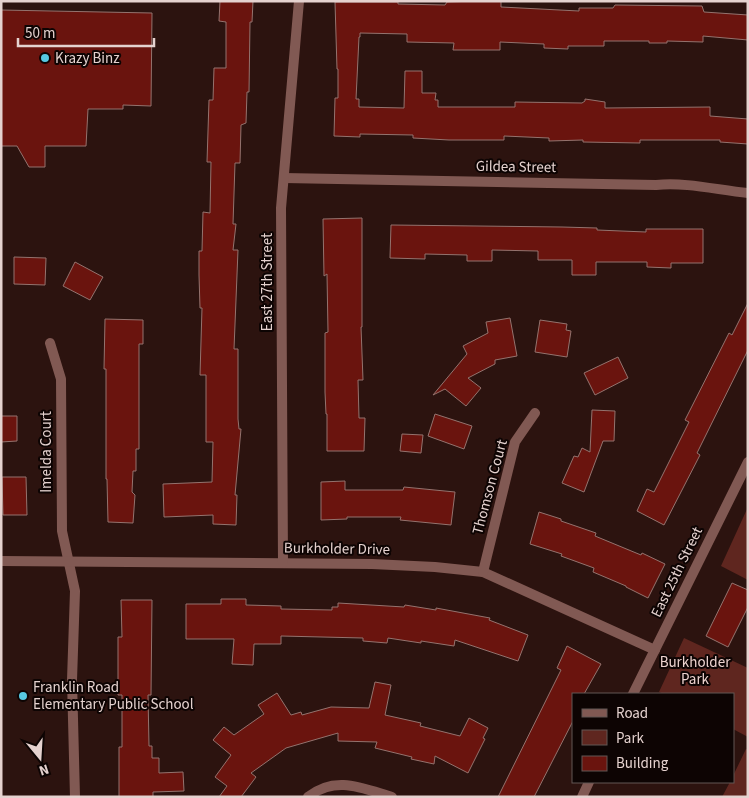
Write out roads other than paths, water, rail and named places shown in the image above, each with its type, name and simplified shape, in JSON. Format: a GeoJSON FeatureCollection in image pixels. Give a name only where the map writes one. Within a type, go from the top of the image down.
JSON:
{"type":"FeatureCollection","features":[{"type":"Feature","properties":{"kind":"street","name":"East 27th Street"},"geometry":{"type":"LineString","coordinates":[[283,563],[281,208],[299,1]]}},
{"type":"Feature","properties":{"kind":"street","name":"Gildea Street"},"geometry":{"type":"LineString","coordinates":[[284,178],[670,184],[748,193]]}},
{"type":"Feature","properties":{"kind":"street","name":"Imelda Court"},"geometry":{"type":"LineString","coordinates":[[50,343],[61,379],[62,531],[70,563]]}},
{"type":"Feature","properties":{"kind":"street","name":"Thomson Court"},"geometry":{"type":"LineString","coordinates":[[482,572],[515,442],[535,413]]}},
{"type":"Feature","properties":{"kind":"street","name":"East 25th Street"},"geometry":{"type":"LineString","coordinates":[[634,693],[748,462]]}},
{"type":"Feature","properties":{"kind":"street","name":"Burkholder Drive"},"geometry":{"type":"LineString","coordinates":[[1,561],[381,564],[482,572],[655,650]]}},
{"type":"Feature","properties":{"kind":"street"},"geometry":{"type":"LineString","coordinates":[[70,563],[75,591],[72,680],[75,797]]}},
{"type":"Feature","properties":{"kind":"street"},"geometry":{"type":"LineString","coordinates":[[582,797],[589,783]]}},
{"type":"Feature","properties":{"kind":"street"},"geometry":{"type":"LineString","coordinates":[[308,797],[316,790],[334,784],[353,786],[392,797]]}},
{"type":"Feature","properties":{"kind":"place","name":"Krazy Binz"},"geometry":{"type":"Point","coordinates":[45,58]}},
{"type":"Feature","properties":{"kind":"place","name":"Franklin Road Elementary Public School"},"geometry":{"type":"Point","coordinates":[23,696]}},
{"type":"Feature","properties":{"kind":"park label","name":"Burkholder Park"},"geometry":{"type":"Point","coordinates":[695,670]}}]}
